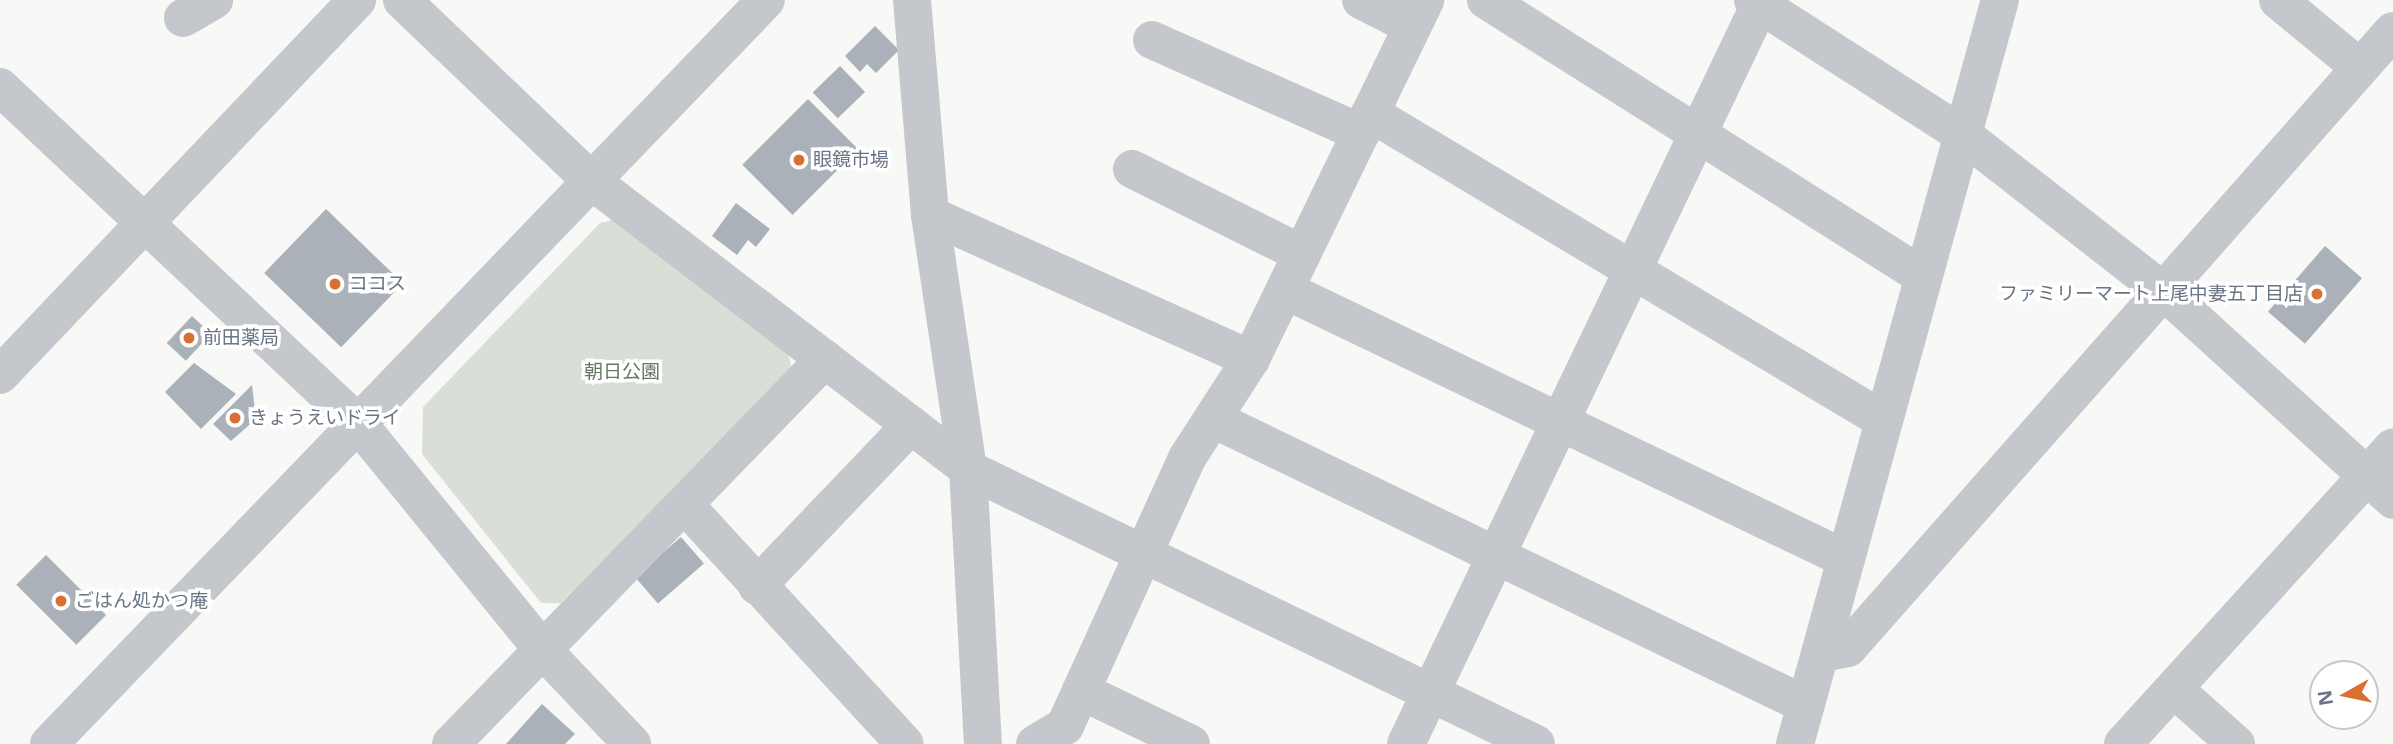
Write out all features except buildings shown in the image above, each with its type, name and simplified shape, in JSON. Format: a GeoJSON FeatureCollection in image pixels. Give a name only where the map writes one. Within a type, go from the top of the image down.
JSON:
{"type":"FeatureCollection","features":[{"type":"Feature","properties":{"kind":"street"},"geometry":{"type":"LineString","coordinates":[[0,375],[357,0]]}},
{"type":"Feature","properties":{"kind":"street"},"geometry":{"type":"LineString","coordinates":[[402,0],[589,179],[968,470],[1143,550],[1536,744]]}},
{"type":"Feature","properties":{"kind":"street"},"geometry":{"type":"LineString","coordinates":[[49,744],[589,179],[766,0]]}},
{"type":"Feature","properties":{"kind":"street"},"geometry":{"type":"LineString","coordinates":[[912,0],[930,215],[968,470],[983,744]]}},
{"type":"Feature","properties":{"kind":"street"},"geometry":{"type":"LineString","coordinates":[[1035,744],[1065,726],[1143,550],[1213,419],[1251,359],[1418,13],[1361,0]]}},
{"type":"Feature","properties":{"kind":"street"},"geometry":{"type":"LineString","coordinates":[[1486,0],[1699,132],[1921,275]]}},
{"type":"Feature","properties":{"kind":"street"},"geometry":{"type":"LineString","coordinates":[[1795,744],[1822,653],[1880,418],[2000,0]]}},
{"type":"Feature","properties":{"kind":"street"},"geometry":{"type":"LineString","coordinates":[[2277,0],[2359,67]]}},
{"type":"Feature","properties":{"kind":"street"},"geometry":{"type":"LineString","coordinates":[[1406,744],[1635,269],[1758,2],[1962,134],[2167,294],[2380,488]]}},
{"type":"Feature","properties":{"kind":"street"},"geometry":{"type":"LineString","coordinates":[[1822,653],[1848,648],[2167,294],[2359,67],[2393,31]]}},
{"type":"Feature","properties":{"kind":"street"},"geometry":{"type":"LineString","coordinates":[[1152,40],[1366,123],[1635,269],[1880,418]]}},
{"type":"Feature","properties":{"kind":"street"},"geometry":{"type":"LineString","coordinates":[[0,87],[356,421],[542,649],[632,744]]}},
{"type":"Feature","properties":{"kind":"street"},"geometry":{"type":"LineString","coordinates":[[1132,169],[1302,254]]}},
{"type":"Feature","properties":{"kind":"street"},"geometry":{"type":"LineString","coordinates":[[930,215],[1251,359]]}},
{"type":"Feature","properties":{"kind":"street"},"geometry":{"type":"LineString","coordinates":[[1285,290],[1846,559]]}},
{"type":"Feature","properties":{"kind":"street"},"geometry":{"type":"LineString","coordinates":[[451,744],[825,359]]}},
{"type":"Feature","properties":{"kind":"street"},"geometry":{"type":"LineString","coordinates":[[1213,419],[1496,558],[1806,705]]}},
{"type":"Feature","properties":{"kind":"street"},"geometry":{"type":"LineString","coordinates":[[757,586],[911,425]]}},
{"type":"Feature","properties":{"kind":"street"},"geometry":{"type":"LineString","coordinates":[[2123,744],[2174,689],[2380,488],[2393,447]]}},
{"type":"Feature","properties":{"kind":"street"},"geometry":{"type":"LineString","coordinates":[[684,504],[905,744]]}},
{"type":"Feature","properties":{"kind":"street"},"geometry":{"type":"LineString","coordinates":[[2174,689],[2236,744]]}},
{"type":"Feature","properties":{"kind":"street"},"geometry":{"type":"LineString","coordinates":[[1081,691],[1191,744]]}},
{"type":"Feature","properties":{"kind":"green space","name":"朝日公園"},"geometry":{"type":"Polygon","coordinates":[[[620,218],[787,349],[792,369],[561,603],[541,603],[422,454],[423,407],[600,223],[620,218]]]}},
{"type":"Feature","properties":{"kind":"place","name":"眼鏡市場"},"geometry":{"type":"Point","coordinates":[799,160]}},
{"type":"Feature","properties":{"kind":"place","name":"ココス"},"geometry":{"type":"Point","coordinates":[335,284]}},
{"type":"Feature","properties":{"kind":"place","name":"ファミリーマート上尾中妻五丁目店"},"geometry":{"type":"Point","coordinates":[2317,294]}},
{"type":"Feature","properties":{"kind":"place","name":"前田薬局"},"geometry":{"type":"Point","coordinates":[189,338]}},
{"type":"Feature","properties":{"kind":"place","name":"きょうえいドライ"},"geometry":{"type":"Point","coordinates":[235,418]}},
{"type":"Feature","properties":{"kind":"place","name":"ごはん処かつ庵"},"geometry":{"type":"Point","coordinates":[61,601]}}]}
